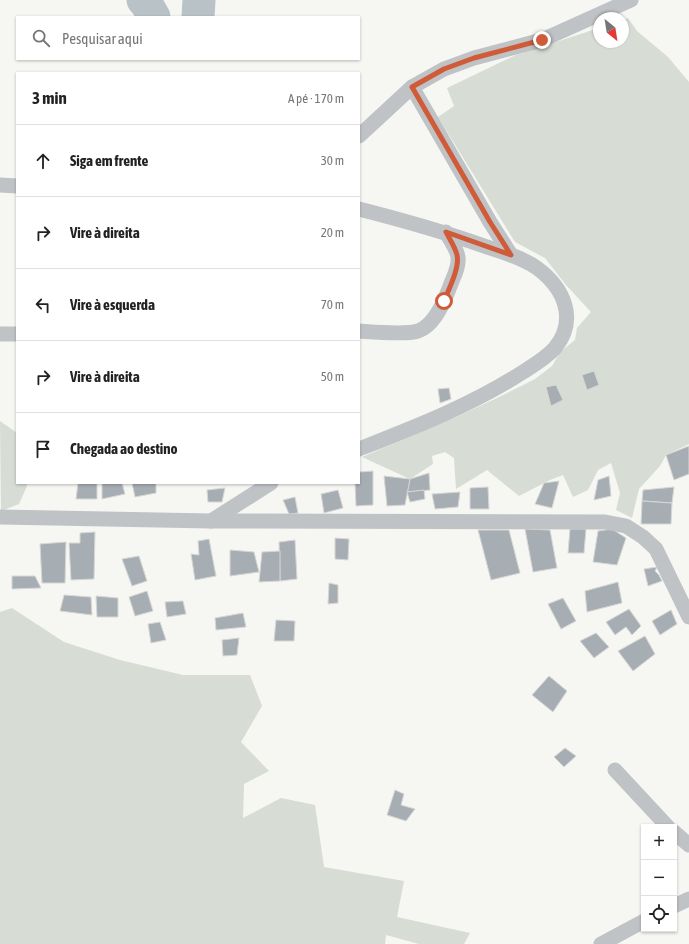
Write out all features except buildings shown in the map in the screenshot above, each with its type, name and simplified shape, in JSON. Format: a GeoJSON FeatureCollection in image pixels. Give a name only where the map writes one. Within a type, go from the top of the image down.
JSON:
{"type":"FeatureCollection","features":[{"type":"Feature","properties":{"kind":"street"},"geometry":{"type":"LineString","coordinates":[[360,135],[412,87],[444,69],[474,58],[542,40],[630,0]]}},
{"type":"Feature","properties":{"kind":"street"},"geometry":{"type":"LineString","coordinates":[[412,87],[511,255]]}},
{"type":"Feature","properties":{"kind":"street"},"geometry":{"type":"LineString","coordinates":[[0,185],[16,186]]}},
{"type":"Feature","properties":{"kind":"street"},"geometry":{"type":"LineString","coordinates":[[360,209],[446,232],[511,255],[536,268],[555,284],[566,306],[567,320],[563,334],[555,348],[545,358],[503,385],[432,420],[360,449]]}},
{"type":"Feature","properties":{"kind":"street"},"geometry":{"type":"LineString","coordinates":[[360,331],[417,331],[423,328],[436,316],[444,301],[458,265],[458,257],[446,232]]}},
{"type":"Feature","properties":{"kind":"street"},"geometry":{"type":"LineString","coordinates":[[0,334],[16,334]]}},
{"type":"Feature","properties":{"kind":"street"},"geometry":{"type":"LineString","coordinates":[[211,522],[269,484]]}},
{"type":"Feature","properties":{"kind":"street"},"geometry":{"type":"LineString","coordinates":[[0,517],[211,522],[605,522],[626,526],[643,537],[656,549],[689,617]]}},
{"type":"Feature","properties":{"kind":"street"},"geometry":{"type":"LineString","coordinates":[[615,770],[665,824]]}},
{"type":"Feature","properties":{"kind":"street"},"geometry":{"type":"LineString","coordinates":[[677,835],[689,845]]}},
{"type":"Feature","properties":{"kind":"street"},"geometry":{"type":"LineString","coordinates":[[677,905],[689,899]]}},
{"type":"Feature","properties":{"kind":"street"},"geometry":{"type":"LineString","coordinates":[[601,944],[641,923]]}},
{"type":"Feature","properties":{"kind":"shaded area"},"geometry":{"type":"Polygon","coordinates":[[[629,19],[637,31],[668,57],[689,82],[689,444],[666,455],[660,466],[639,489],[632,518],[616,510],[620,493],[611,463],[598,470],[588,490],[573,497],[563,475],[519,496],[487,470],[456,489],[454,458],[445,452],[432,456],[433,464],[410,479],[362,457],[454,418],[535,379],[552,366],[560,352],[575,340],[577,328],[591,312],[566,285],[545,258],[515,242],[438,117],[454,106],[447,88],[516,55],[593,30],[593,48],[629,48],[629,19]]]}},
{"type":"Feature","properties":{"kind":"shaded area"},"geometry":{"type":"Polygon","coordinates":[[[0,421],[16,432],[16,484],[27,484],[19,504],[1,511],[0,421]]]}},
{"type":"Feature","properties":{"kind":"shaded area"},"geometry":{"type":"Polygon","coordinates":[[[12,608],[64,642],[120,660],[183,675],[250,675],[262,706],[241,742],[269,771],[244,784],[243,818],[281,798],[315,805],[324,867],[404,881],[397,917],[470,933],[464,944],[419,944],[386,935],[385,944],[0,944],[0,612],[12,608]]]}},
{"type":"Feature","properties":{"kind":"waterway"},"geometry":{"type":"LineString","coordinates":[[143,0],[153,16]]}},
{"type":"Feature","properties":{"kind":"waterway"},"geometry":{"type":"LineString","coordinates":[[198,16],[199,0]]}},
{"type":"Feature","properties":{"kind":"route"},"geometry":{"type":"LineString","coordinates":[[444,301],[458,265],[458,257],[446,232],[511,255],[499,238],[412,87],[444,69],[474,58],[542,40]]}}]}
